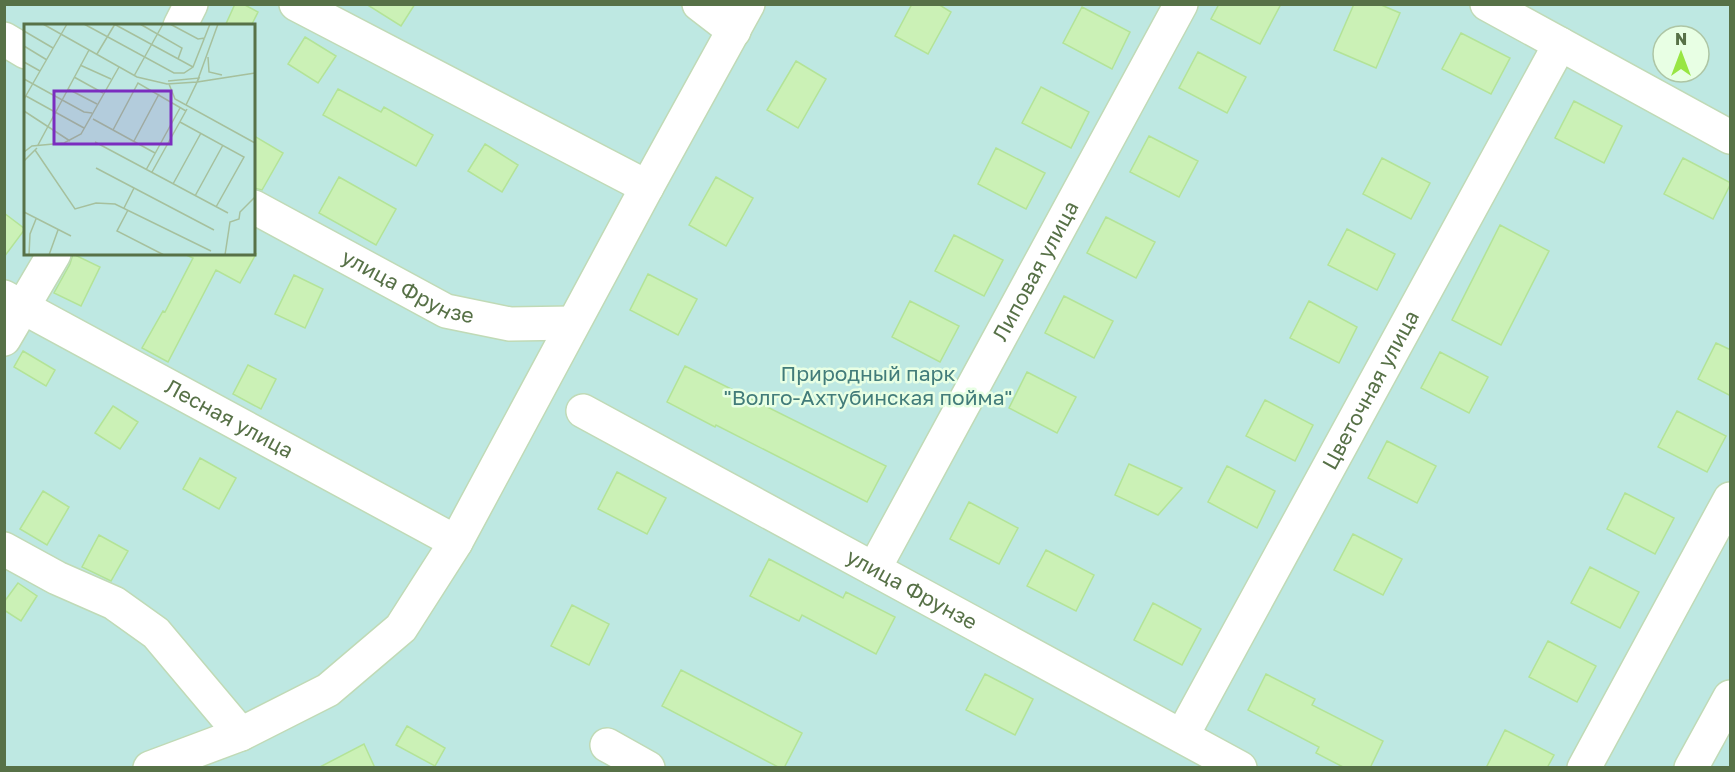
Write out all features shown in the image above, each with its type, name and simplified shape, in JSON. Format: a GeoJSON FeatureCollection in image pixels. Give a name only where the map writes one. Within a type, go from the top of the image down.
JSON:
{"type":"FeatureCollection","features":[{"type":"Feature","properties":{"kind":"street"},"geometry":{"type":"LineString","coordinates":[[181,24],[191,4]]}},
{"type":"Feature","properties":{"kind":"street"},"geometry":{"type":"LineString","coordinates":[[296,4],[647,187]]}},
{"type":"Feature","properties":{"kind":"street"},"geometry":{"type":"LineString","coordinates":[[150,768],[241,735],[328,690],[401,628],[456,542],[573,323],[741,18],[699,4]]}},
{"type":"Feature","properties":{"kind":"street","name":"Липовая улица"},"geometry":{"type":"LineString","coordinates":[[874,568],[1181,4]]}},
{"type":"Feature","properties":{"kind":"street"},"geometry":{"type":"LineString","coordinates":[[1487,4],[1731,137]]}},
{"type":"Feature","properties":{"kind":"street"},"geometry":{"type":"LineString","coordinates":[[4,39],[24,51]]}},
{"type":"Feature","properties":{"kind":"street","name":"Цветочная улица"},"geometry":{"type":"LineString","coordinates":[[1182,736],[1560,44]]}},
{"type":"Feature","properties":{"kind":"street","name":"улица Фрунзе"},"geometry":{"type":"LineString","coordinates":[[255,208],[446,311],[510,324],[573,323]]}},
{"type":"Feature","properties":{"kind":"street"},"geometry":{"type":"LineString","coordinates":[[4,339],[14,302],[53,255]]}},
{"type":"Feature","properties":{"kind":"street","name":"Лесная улица"},"geometry":{"type":"LineString","coordinates":[[14,302],[456,542]]}},
{"type":"Feature","properties":{"kind":"street","name":"улица Фрунзе"},"geometry":{"type":"LineString","coordinates":[[583,411],[1240,768]]}},
{"type":"Feature","properties":{"kind":"street"},"geometry":{"type":"LineString","coordinates":[[1584,768],[1731,499]]}},
{"type":"Feature","properties":{"kind":"street"},"geometry":{"type":"LineString","coordinates":[[4,549],[57,578],[114,603],[156,633],[241,735]]}},
{"type":"Feature","properties":{"kind":"street"},"geometry":{"type":"LineString","coordinates":[[1691,768],[1731,697]]}},
{"type":"Feature","properties":{"kind":"street"},"geometry":{"type":"LineString","coordinates":[[607,745],[648,768]]}},
{"type":"Feature","properties":{"kind":"green space","name":"Природный парк \"Волго-Ахтубинская пойма\""},"geometry":{"type":"Polygon","coordinates":[[[4,5],[1730,5],[1730,767],[5,767],[4,5]]]}},
{"type":"Feature","properties":{"kind":"building"},"geometry":{"type":"Polygon","coordinates":[[[235,4],[243,4],[258,12],[252,24],[226,24],[235,4]]]}},
{"type":"Feature","properties":{"kind":"building"},"geometry":{"type":"Polygon","coordinates":[[[366,4],[415,4],[401,26],[366,4]]]}},
{"type":"Feature","properties":{"kind":"building"},"geometry":{"type":"Polygon","coordinates":[[[912,4],[938,4],[951,12],[928,54],[895,36],[912,4]]]}},
{"type":"Feature","properties":{"kind":"building"},"geometry":{"type":"Polygon","coordinates":[[[1219,4],[1281,4],[1260,44],[1211,19],[1219,4]]]}},
{"type":"Feature","properties":{"kind":"building"},"geometry":{"type":"Polygon","coordinates":[[[1354,4],[1379,4],[1400,13],[1376,68],[1334,50],[1354,4]]]}},
{"type":"Feature","properties":{"kind":"building"},"geometry":{"type":"Polygon","coordinates":[[[1082,7],[1130,32],[1112,69],[1063,43],[1082,7]]]}},
{"type":"Feature","properties":{"kind":"building"},"geometry":{"type":"Polygon","coordinates":[[[1461,33],[1510,58],[1491,94],[1442,69],[1461,33]]]}},
{"type":"Feature","properties":{"kind":"building"},"geometry":{"type":"Polygon","coordinates":[[[305,37],[336,56],[318,83],[288,64],[305,37]]]}},
{"type":"Feature","properties":{"kind":"building"},"geometry":{"type":"Polygon","coordinates":[[[1198,52],[1246,77],[1227,113],[1179,88],[1198,52]]]}},
{"type":"Feature","properties":{"kind":"building"},"geometry":{"type":"Polygon","coordinates":[[[796,61],[826,79],[798,128],[767,110],[796,61]]]}},
{"type":"Feature","properties":{"kind":"building"},"geometry":{"type":"Polygon","coordinates":[[[1041,87],[1089,112],[1071,148],[1022,123],[1041,87]]]}},
{"type":"Feature","properties":{"kind":"building"},"geometry":{"type":"Polygon","coordinates":[[[338,89],[381,112],[384,107],[433,135],[416,166],[323,115],[338,89]]]}},
{"type":"Feature","properties":{"kind":"building"},"geometry":{"type":"Polygon","coordinates":[[[1574,101],[1622,126],[1604,163],[1555,138],[1574,101]]]}},
{"type":"Feature","properties":{"kind":"building"},"geometry":{"type":"Polygon","coordinates":[[[1149,136],[1198,161],[1179,197],[1130,172],[1149,136]]]}},
{"type":"Feature","properties":{"kind":"building"},"geometry":{"type":"Polygon","coordinates":[[[255,137],[283,153],[262,190],[255,188],[255,137]]]}},
{"type":"Feature","properties":{"kind":"building"},"geometry":{"type":"Polygon","coordinates":[[[485,144],[518,165],[502,192],[468,171],[485,144]]]}},
{"type":"Feature","properties":{"kind":"building"},"geometry":{"type":"Polygon","coordinates":[[[996,148],[1045,173],[1026,209],[978,184],[996,148]]]}},
{"type":"Feature","properties":{"kind":"building"},"geometry":{"type":"Polygon","coordinates":[[[1382,158],[1430,183],[1411,219],[1363,194],[1382,158]]]}},
{"type":"Feature","properties":{"kind":"building"},"geometry":{"type":"Polygon","coordinates":[[[1683,158],[1731,183],[1713,219],[1664,194],[1683,158]]]}},
{"type":"Feature","properties":{"kind":"building"},"geometry":{"type":"Polygon","coordinates":[[[339,177],[396,209],[376,245],[319,213],[339,177]]]}},
{"type":"Feature","properties":{"kind":"building"},"geometry":{"type":"Polygon","coordinates":[[[716,177],[753,198],[726,246],[689,225],[716,177]]]}},
{"type":"Feature","properties":{"kind":"building"},"geometry":{"type":"Polygon","coordinates":[[[4,213],[24,230],[4,257],[4,213]]]}},
{"type":"Feature","properties":{"kind":"building"},"geometry":{"type":"Polygon","coordinates":[[[1106,217],[1155,242],[1136,278],[1087,253],[1106,217]]]}},
{"type":"Feature","properties":{"kind":"building"},"geometry":{"type":"Polygon","coordinates":[[[1500,225],[1549,251],[1501,345],[1452,320],[1500,225]]]}},
{"type":"Feature","properties":{"kind":"building"},"geometry":{"type":"Polygon","coordinates":[[[1347,229],[1395,254],[1377,290],[1328,265],[1347,229]]]}},
{"type":"Feature","properties":{"kind":"building"},"geometry":{"type":"Polygon","coordinates":[[[954,235],[1003,260],[984,296],[935,271],[954,235]]]}},
{"type":"Feature","properties":{"kind":"building"},"geometry":{"type":"Polygon","coordinates":[[[256,254],[240,283],[216,270],[168,362],[142,348],[163,311],[165,312],[193,258],[186,255],[256,254]]]}},
{"type":"Feature","properties":{"kind":"building"},"geometry":{"type":"Polygon","coordinates":[[[73,255],[75,255],[100,267],[81,306],[54,293],[73,255]]]}},
{"type":"Feature","properties":{"kind":"building"},"geometry":{"type":"Polygon","coordinates":[[[648,274],[697,299],[678,335],[630,310],[648,274]]]}},
{"type":"Feature","properties":{"kind":"building"},"geometry":{"type":"Polygon","coordinates":[[[294,275],[323,289],[305,328],[275,314],[294,275]]]}},
{"type":"Feature","properties":{"kind":"building"},"geometry":{"type":"Polygon","coordinates":[[[1064,296],[1113,321],[1094,358],[1045,333],[1064,296]]]}},
{"type":"Feature","properties":{"kind":"building"},"geometry":{"type":"Polygon","coordinates":[[[910,301],[959,326],[940,362],[892,337],[910,301]]]}},
{"type":"Feature","properties":{"kind":"building"},"geometry":{"type":"Polygon","coordinates":[[[1309,301],[1357,327],[1339,363],[1290,338],[1309,301]]]}},
{"type":"Feature","properties":{"kind":"building"},"geometry":{"type":"Polygon","coordinates":[[[1716,343],[1731,350],[1731,396],[1698,379],[1716,343]]]}},
{"type":"Feature","properties":{"kind":"building"},"geometry":{"type":"Polygon","coordinates":[[[23,351],[55,370],[46,386],[14,367],[23,351]]]}},
{"type":"Feature","properties":{"kind":"building"},"geometry":{"type":"Polygon","coordinates":[[[1440,352],[1488,377],[1469,413],[1421,388],[1440,352]]]}},
{"type":"Feature","properties":{"kind":"building"},"geometry":{"type":"Polygon","coordinates":[[[248,365],[276,379],[261,409],[233,394],[248,365]]]}},
{"type":"Feature","properties":{"kind":"building"},"geometry":{"type":"Polygon","coordinates":[[[685,366],[886,466],[867,502],[667,402],[685,366]]]}},
{"type":"Feature","properties":{"kind":"building"},"geometry":{"type":"Polygon","coordinates":[[[1027,372],[1076,397],[1057,433],[1009,408],[1027,372]]]}},
{"type":"Feature","properties":{"kind":"building"},"geometry":{"type":"Polygon","coordinates":[[[1265,400],[1313,425],[1295,461],[1246,436],[1265,400]]]}},
{"type":"Feature","properties":{"kind":"building"},"geometry":{"type":"Polygon","coordinates":[[[113,406],[138,422],[120,449],[95,433],[113,406]]]}},
{"type":"Feature","properties":{"kind":"building"},"geometry":{"type":"Polygon","coordinates":[[[1677,411],[1726,436],[1707,472],[1658,447],[1677,411]]]}},
{"type":"Feature","properties":{"kind":"building"},"geometry":{"type":"Polygon","coordinates":[[[1387,441],[1436,466],[1417,503],[1368,478],[1387,441]]]}},
{"type":"Feature","properties":{"kind":"building"},"geometry":{"type":"Polygon","coordinates":[[[200,458],[236,478],[219,509],[183,489],[200,458]]]}},
{"type":"Feature","properties":{"kind":"building"},"geometry":{"type":"Polygon","coordinates":[[[1129,464],[1182,488],[1158,515],[1115,495],[1129,464]]]}},
{"type":"Feature","properties":{"kind":"building"},"geometry":{"type":"Polygon","coordinates":[[[1227,466],[1275,491],[1257,528],[1208,502],[1227,466]]]}},
{"type":"Feature","properties":{"kind":"building"},"geometry":{"type":"Polygon","coordinates":[[[617,472],[666,498],[647,534],[598,509],[617,472]]]}},
{"type":"Feature","properties":{"kind":"building"},"geometry":{"type":"Polygon","coordinates":[[[43,491],[69,507],[47,545],[20,529],[43,491]]]}},
{"type":"Feature","properties":{"kind":"building"},"geometry":{"type":"Polygon","coordinates":[[[1625,493],[1674,518],[1655,554],[1607,529],[1625,493]]]}},
{"type":"Feature","properties":{"kind":"building"},"geometry":{"type":"Polygon","coordinates":[[[969,502],[1018,528],[999,564],[950,539],[969,502]]]}},
{"type":"Feature","properties":{"kind":"building"},"geometry":{"type":"Polygon","coordinates":[[[1353,534],[1402,559],[1383,595],[1334,570],[1353,534]]]}},
{"type":"Feature","properties":{"kind":"building"},"geometry":{"type":"Polygon","coordinates":[[[99,535],[128,551],[111,581],[82,567],[99,535]]]}},
{"type":"Feature","properties":{"kind":"building"},"geometry":{"type":"Polygon","coordinates":[[[1046,550],[1094,575],[1076,611],[1027,586],[1046,550]]]}},
{"type":"Feature","properties":{"kind":"building"},"geometry":{"type":"Polygon","coordinates":[[[769,559],[843,598],[846,592],[895,617],[876,654],[802,615],[799,621],[750,596],[769,559]]]}},
{"type":"Feature","properties":{"kind":"building"},"geometry":{"type":"Polygon","coordinates":[[[1590,567],[1639,592],[1620,628],[1571,603],[1590,567]]]}},
{"type":"Feature","properties":{"kind":"building"},"geometry":{"type":"Polygon","coordinates":[[[18,583],[37,596],[21,621],[4,610],[4,602],[18,583]]]}},
{"type":"Feature","properties":{"kind":"building"},"geometry":{"type":"Polygon","coordinates":[[[1153,603],[1201,629],[1182,665],[1134,640],[1153,603]]]}},
{"type":"Feature","properties":{"kind":"building"},"geometry":{"type":"Polygon","coordinates":[[[572,605],[609,624],[589,665],[551,646],[572,605]]]}},
{"type":"Feature","properties":{"kind":"building"},"geometry":{"type":"Polygon","coordinates":[[[1548,641],[1596,666],[1577,702],[1529,677],[1548,641]]]}},
{"type":"Feature","properties":{"kind":"building"},"geometry":{"type":"Polygon","coordinates":[[[681,670],[802,733],[784,768],[780,768],[662,706],[681,670]]]}},
{"type":"Feature","properties":{"kind":"building"},"geometry":{"type":"Polygon","coordinates":[[[985,674],[1033,699],[1015,735],[966,710],[985,674]]]}},
{"type":"Feature","properties":{"kind":"building"},"geometry":{"type":"Polygon","coordinates":[[[1266,674],[1315,699],[1312,705],[1383,741],[1370,768],[1345,768],[1316,753],[1319,747],[1248,710],[1266,674]]]}},
{"type":"Feature","properties":{"kind":"building"},"geometry":{"type":"Polygon","coordinates":[[[407,726],[445,748],[435,766],[396,745],[407,726]]]}},
{"type":"Feature","properties":{"kind":"building"},"geometry":{"type":"Polygon","coordinates":[[[1505,730],[1554,755],[1547,768],[1486,768],[1505,730]]]}},
{"type":"Feature","properties":{"kind":"building"},"geometry":{"type":"Polygon","coordinates":[[[364,744],[375,768],[318,768],[364,744]]]}}]}
